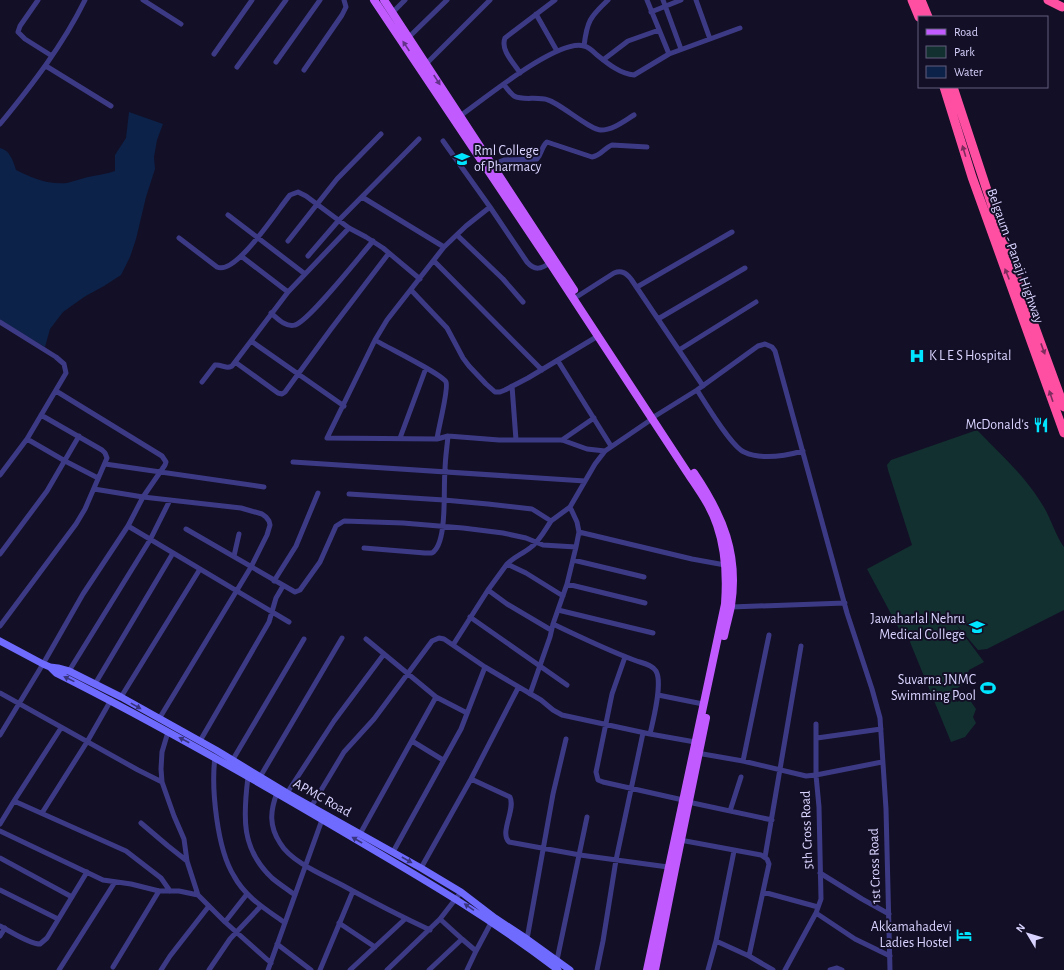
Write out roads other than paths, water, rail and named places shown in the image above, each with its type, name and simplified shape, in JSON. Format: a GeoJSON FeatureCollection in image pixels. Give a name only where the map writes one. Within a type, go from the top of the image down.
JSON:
{"type":"FeatureCollection","features":[{"type":"Feature","properties":{"kind":"highway"},"geometry":{"type":"LineString","coordinates":[[912,0],[919,16]]}},
{"type":"Feature","properties":{"kind":"highway"},"geometry":{"type":"LineString","coordinates":[[921,0],[928,16]]}},
{"type":"Feature","properties":{"kind":"highway"},"geometry":{"type":"LineString","coordinates":[[1048,0],[1063,8]]}},
{"type":"Feature","properties":{"kind":"highway"},"geometry":{"type":"LineString","coordinates":[[1052,0],[1063,8]]}},
{"type":"Feature","properties":{"kind":"highway","name":"Belgaum - Panaji Highway"},"geometry":{"type":"LineString","coordinates":[[944,88],[979,199],[1064,433]]}},
{"type":"Feature","properties":{"kind":"highway","name":"Belgaum - Panaji Highway"},"geometry":{"type":"LineString","coordinates":[[953,88],[999,225],[1064,408]]}},
{"type":"Feature","properties":{"kind":"main road"},"geometry":{"type":"LineString","coordinates":[[374,0],[653,418],[709,495],[721,519],[728,541],[732,566],[733,586],[731,607],[668,867],[647,970]]}},
{"type":"Feature","properties":{"kind":"main road"},"geometry":{"type":"LineString","coordinates":[[384,0],[578,296],[705,499],[717,525],[724,553],[727,582],[725,604],[695,742],[696,752]]}},
{"type":"Feature","properties":{"kind":"main road"},"geometry":{"type":"LineString","coordinates":[[655,970],[680,840],[685,801]]}},
{"type":"Feature","properties":{"kind":"street"},"geometry":{"type":"LineString","coordinates":[[38,0],[20,26],[18,32],[25,39],[52,56]]}},
{"type":"Feature","properties":{"kind":"street"},"geometry":{"type":"LineString","coordinates":[[0,124],[46,66],[77,16],[85,0]]}},
{"type":"Feature","properties":{"kind":"street"},"geometry":{"type":"LineString","coordinates":[[143,0],[181,24]]}},
{"type":"Feature","properties":{"kind":"street"},"geometry":{"type":"LineString","coordinates":[[214,54],[252,0]]}},
{"type":"Feature","properties":{"kind":"street"},"geometry":{"type":"LineString","coordinates":[[237,67],[286,0]]}},
{"type":"Feature","properties":{"kind":"street"},"geometry":{"type":"LineString","coordinates":[[276,62],[320,0]]}},
{"type":"Feature","properties":{"kind":"street"},"geometry":{"type":"LineString","coordinates":[[304,70],[342,15],[346,6],[344,0]]}},
{"type":"Feature","properties":{"kind":"street"},"geometry":{"type":"LineString","coordinates":[[393,12],[405,0]]}},
{"type":"Feature","properties":{"kind":"street"},"geometry":{"type":"LineString","coordinates":[[409,37],[447,0]]}},
{"type":"Feature","properties":{"kind":"street"},"geometry":{"type":"LineString","coordinates":[[426,64],[490,0]]}},
{"type":"Feature","properties":{"kind":"street"},"geometry":{"type":"LineString","coordinates":[[520,73],[506,52],[504,42],[505,38],[555,0]]}},
{"type":"Feature","properties":{"kind":"street"},"geometry":{"type":"LineString","coordinates":[[584,46],[589,21],[597,10],[608,0]]}},
{"type":"Feature","properties":{"kind":"street"},"geometry":{"type":"LineString","coordinates":[[647,0],[669,54]]}},
{"type":"Feature","properties":{"kind":"street"},"geometry":{"type":"LineString","coordinates":[[663,0],[681,49]]}},
{"type":"Feature","properties":{"kind":"street"},"geometry":{"type":"LineString","coordinates":[[652,12],[681,0]]}},
{"type":"Feature","properties":{"kind":"street"},"geometry":{"type":"LineString","coordinates":[[696,0],[710,39]]}},
{"type":"Feature","properties":{"kind":"street"},"geometry":{"type":"LineString","coordinates":[[536,14],[557,51]]}},
{"type":"Feature","properties":{"kind":"street"},"geometry":{"type":"LineString","coordinates":[[460,116],[520,73],[557,51],[575,46],[584,46],[616,69],[634,76],[669,54],[740,28]]}},
{"type":"Feature","properties":{"kind":"street"},"geometry":{"type":"LineString","coordinates":[[603,60],[628,41],[659,30]]}},
{"type":"Feature","properties":{"kind":"street"},"geometry":{"type":"LineString","coordinates":[[46,66],[111,106]]}},
{"type":"Feature","properties":{"kind":"street"},"geometry":{"type":"LineString","coordinates":[[504,84],[513,95],[518,97],[548,100],[598,130],[608,129],[634,115]]}},
{"type":"Feature","properties":{"kind":"street"},"geometry":{"type":"LineString","coordinates":[[288,241],[341,175],[381,134]]}},
{"type":"Feature","properties":{"kind":"street"},"geometry":{"type":"LineString","coordinates":[[308,256],[339,220],[419,139]]}},
{"type":"Feature","properties":{"kind":"street"},"geometry":{"type":"LineString","coordinates":[[443,140],[530,265],[533,268],[542,268],[550,263]]}},
{"type":"Feature","properties":{"kind":"street"},"geometry":{"type":"LineString","coordinates":[[492,165],[504,160],[537,159],[547,142],[592,157],[596,156],[612,145],[647,147]]}},
{"type":"Feature","properties":{"kind":"street"},"geometry":{"type":"LineString","coordinates":[[179,238],[220,269],[226,268],[241,256],[258,238],[286,199],[298,192],[349,228],[372,241],[420,278]]}},
{"type":"Feature","properties":{"kind":"street"},"geometry":{"type":"LineString","coordinates":[[362,197],[444,247]]}},
{"type":"Feature","properties":{"kind":"street"},"geometry":{"type":"LineString","coordinates":[[490,208],[456,235],[444,247],[388,320],[375,340],[327,438],[437,439],[448,436],[516,440],[562,440],[587,449],[605,451]]}},
{"type":"Feature","properties":{"kind":"street"},"geometry":{"type":"LineString","coordinates":[[228,215],[305,274]]}},
{"type":"Feature","properties":{"kind":"street"},"geometry":{"type":"LineString","coordinates":[[202,382],[215,365],[229,368],[235,362],[270,313],[349,228]]}},
{"type":"Feature","properties":{"kind":"street"},"geometry":{"type":"LineString","coordinates":[[637,287],[732,232]]}},
{"type":"Feature","properties":{"kind":"street"},"geometry":{"type":"LineString","coordinates":[[456,235],[503,279],[523,302]]}},
{"type":"Feature","properties":{"kind":"street"},"geometry":{"type":"LineString","coordinates":[[270,313],[286,325],[295,325],[301,322],[324,298],[372,241]]}},
{"type":"Feature","properties":{"kind":"street"},"geometry":{"type":"LineString","coordinates":[[235,362],[272,389],[282,394],[285,392],[338,319],[389,253]]}},
{"type":"Feature","properties":{"kind":"street"},"geometry":{"type":"LineString","coordinates":[[241,256],[288,292]]}},
{"type":"Feature","properties":{"kind":"street"},"geometry":{"type":"LineString","coordinates":[[434,261],[542,370]]}},
{"type":"Feature","properties":{"kind":"street"},"geometry":{"type":"LineString","coordinates":[[658,319],[745,268]]}},
{"type":"Feature","properties":{"kind":"street"},"geometry":{"type":"LineString","coordinates":[[453,645],[488,590],[507,564],[513,558],[536,543],[552,521],[570,507],[595,464],[605,451],[703,386],[627,274],[619,271],[614,272],[578,296]]}},
{"type":"Feature","properties":{"kind":"street"},"geometry":{"type":"LineString","coordinates":[[411,290],[447,328],[463,358],[495,392],[500,392],[542,370],[598,336]]}},
{"type":"Feature","properties":{"kind":"street"},"geometry":{"type":"LineString","coordinates":[[679,350],[756,302]]}},
{"type":"Feature","properties":{"kind":"street"},"geometry":{"type":"LineString","coordinates":[[0,322],[56,357],[64,364],[66,373],[27,439],[0,475]]}},
{"type":"Feature","properties":{"kind":"street"},"geometry":{"type":"LineString","coordinates":[[375,340],[443,378],[446,382],[447,387],[437,439]]}},
{"type":"Feature","properties":{"kind":"street"},"geometry":{"type":"LineString","coordinates":[[251,341],[344,406]]}},
{"type":"Feature","properties":{"kind":"street","name":"1st Cross Road"},"geometry":{"type":"LineString","coordinates":[[703,386],[758,346],[765,344],[772,347],[775,352],[845,603],[880,718],[886,809],[890,970]]}},
{"type":"Feature","properties":{"kind":"street"},"geometry":{"type":"LineString","coordinates":[[558,360],[612,446]]}},
{"type":"Feature","properties":{"kind":"street"},"geometry":{"type":"LineString","coordinates":[[400,438],[426,368]]}},
{"type":"Feature","properties":{"kind":"street"},"geometry":{"type":"LineString","coordinates":[[512,386],[516,440]]}},
{"type":"Feature","properties":{"kind":"street"},"geometry":{"type":"LineString","coordinates":[[0,735],[19,704],[46,666],[83,594],[128,526],[142,497],[161,472],[166,462],[162,456],[56,390]]}},
{"type":"Feature","properties":{"kind":"street"},"geometry":{"type":"LineString","coordinates":[[697,390],[730,438],[744,452],[775,457],[803,451]]}},
{"type":"Feature","properties":{"kind":"street"},"geometry":{"type":"LineString","coordinates":[[0,626],[76,524],[85,509],[107,458],[105,453],[79,436],[41,415]]}},
{"type":"Feature","properties":{"kind":"street"},"geometry":{"type":"LineString","coordinates":[[562,440],[594,418]]}},
{"type":"Feature","properties":{"kind":"street"},"geometry":{"type":"LineString","coordinates":[[0,554],[46,491],[79,436]]}},
{"type":"Feature","properties":{"kind":"street"},"geometry":{"type":"LineString","coordinates":[[364,548],[432,553],[436,551],[443,527],[444,471],[448,436]]}},
{"type":"Feature","properties":{"kind":"street"},"geometry":{"type":"LineString","coordinates":[[27,439],[98,478]]}},
{"type":"Feature","properties":{"kind":"street"},"geometry":{"type":"LineString","coordinates":[[293,462],[585,481]]}},
{"type":"Feature","properties":{"kind":"street"},"geometry":{"type":"LineString","coordinates":[[105,464],[264,487]]}},
{"type":"Feature","properties":{"kind":"street"},"geometry":{"type":"LineString","coordinates":[[94,489],[142,497],[241,508],[266,517],[269,521],[268,530],[238,591],[159,719]]}},
{"type":"Feature","properties":{"kind":"street"},"geometry":{"type":"LineString","coordinates":[[274,581],[296,546],[318,494]]}},
{"type":"Feature","properties":{"kind":"street"},"geometry":{"type":"LineString","coordinates":[[349,494],[444,500],[532,509],[552,521]]}},
{"type":"Feature","properties":{"kind":"street"},"geometry":{"type":"LineString","coordinates":[[69,671],[150,540],[170,500]]}},
{"type":"Feature","properties":{"kind":"street"},"geometry":{"type":"LineString","coordinates":[[530,694],[567,584],[579,532],[577,522],[570,507]]}},
{"type":"Feature","properties":{"kind":"street"},"geometry":{"type":"LineString","coordinates":[[186,528],[295,592],[300,590],[323,557],[336,526],[341,522],[396,523],[503,533],[526,538],[543,545],[576,546]]}},
{"type":"Feature","properties":{"kind":"street"},"geometry":{"type":"LineString","coordinates":[[128,526],[289,622]]}},
{"type":"Feature","properties":{"kind":"street"},"geometry":{"type":"LineString","coordinates":[[579,532],[692,559],[725,565]]}},
{"type":"Feature","properties":{"kind":"street"},"geometry":{"type":"LineString","coordinates":[[234,556],[239,534]]}},
{"type":"Feature","properties":{"kind":"street"},"geometry":{"type":"LineString","coordinates":[[95,684],[173,553]]}},
{"type":"Feature","properties":{"kind":"street"},"geometry":{"type":"LineString","coordinates":[[573,560],[644,577]]}},
{"type":"Feature","properties":{"kind":"street"},"geometry":{"type":"LineString","coordinates":[[507,564],[526,573],[563,596]]}},
{"type":"Feature","properties":{"kind":"street"},"geometry":{"type":"LineString","coordinates":[[121,697],[200,569]]}},
{"type":"Feature","properties":{"kind":"street"},"geometry":{"type":"LineString","coordinates":[[567,584],[645,603]]}},
{"type":"Feature","properties":{"kind":"street"},"geometry":{"type":"LineString","coordinates":[[200,741],[269,622],[276,598],[283,586]]}},
{"type":"Feature","properties":{"kind":"street"},"geometry":{"type":"LineString","coordinates":[[488,590],[507,604],[552,627],[653,668],[656,671],[658,695],[650,734]]}},
{"type":"Feature","properties":{"kind":"street"},"geometry":{"type":"LineString","coordinates":[[731,607],[845,603]]}},
{"type":"Feature","properties":{"kind":"street"},"geometry":{"type":"LineString","coordinates":[[558,610],[653,633]]}},
{"type":"Feature","properties":{"kind":"street"},"geometry":{"type":"LineString","coordinates":[[470,617],[567,685]]}},
{"type":"Feature","properties":{"kind":"street"},"geometry":{"type":"LineString","coordinates":[[743,761],[769,635]]}},
{"type":"Feature","properties":{"kind":"street"},"geometry":{"type":"LineString","coordinates":[[260,777],[342,638]]}},
{"type":"Feature","properties":{"kind":"street"},"geometry":{"type":"LineString","coordinates":[[311,807],[344,752],[374,719],[432,641],[439,638],[444,639],[485,667],[518,688],[541,700],[562,715],[643,733],[695,742]]}},
{"type":"Feature","properties":{"kind":"street"},"geometry":{"type":"LineString","coordinates":[[232,760],[304,639]]}},
{"type":"Feature","properties":{"kind":"street"},"geometry":{"type":"LineString","coordinates":[[366,639],[436,697],[467,713]]}},
{"type":"Feature","properties":{"kind":"street","name":"APMC Road"},"geometry":{"type":"LineString","coordinates":[[0,641],[56,673],[111,700],[215,757],[248,778],[323,817],[360,834],[421,868],[461,892],[493,920],[558,970]]}},
{"type":"Feature","properties":{"kind":"street"},"geometry":{"type":"LineString","coordinates":[[765,857],[801,646]]}},
{"type":"Feature","properties":{"kind":"street"},"geometry":{"type":"LineString","coordinates":[[287,793],[334,721],[384,654]]}},
{"type":"Feature","properties":{"kind":"street"},"geometry":{"type":"LineString","coordinates":[[625,657],[612,694],[596,772],[597,778],[603,782],[632,789],[772,820]]}},
{"type":"Feature","properties":{"kind":"street","name":"APMC Road"},"geometry":{"type":"LineString","coordinates":[[46,666],[69,671],[121,697],[200,741],[311,807],[323,817],[456,899],[527,939],[570,970]]}},
{"type":"Feature","properties":{"kind":"street"},"geometry":{"type":"LineString","coordinates":[[393,852],[442,760],[461,728],[485,667]]}},
{"type":"Feature","properties":{"kind":"street"},"geometry":{"type":"LineString","coordinates":[[421,868],[471,779],[518,688]]}},
{"type":"Feature","properties":{"kind":"street"},"geometry":{"type":"LineString","coordinates":[[0,693],[61,728],[162,782]]}},
{"type":"Feature","properties":{"kind":"street"},"geometry":{"type":"LineString","coordinates":[[658,695],[703,704]]}},
{"type":"Feature","properties":{"kind":"street"},"geometry":{"type":"LineString","coordinates":[[360,834],[436,697]]}},
{"type":"Feature","properties":{"kind":"street"},"geometry":{"type":"LineString","coordinates":[[42,814],[87,742],[111,700]]}},
{"type":"Feature","properties":{"kind":"street"},"geometry":{"type":"LineString","coordinates":[[816,724],[816,775],[882,762]]}},
{"type":"Feature","properties":{"kind":"street"},"geometry":{"type":"LineString","coordinates":[[0,824],[61,728]]}},
{"type":"Feature","properties":{"kind":"street"},"geometry":{"type":"LineString","coordinates":[[817,738],[881,729]]}},
{"type":"Feature","properties":{"kind":"street"},"geometry":{"type":"LineString","coordinates":[[168,732],[162,752],[162,782],[184,839],[187,861],[198,895],[225,922],[271,963]]}},
{"type":"Feature","properties":{"kind":"street"},"geometry":{"type":"LineString","coordinates":[[597,970],[616,860],[643,733]]}},
{"type":"Feature","properties":{"kind":"street"},"geometry":{"type":"LineString","coordinates":[[527,939],[553,794],[566,739]]}},
{"type":"Feature","properties":{"kind":"street"},"geometry":{"type":"LineString","coordinates":[[412,741],[442,760]]}},
{"type":"Feature","properties":{"kind":"street","name":"5th Cross Road"},"geometry":{"type":"LineString","coordinates":[[696,752],[781,769],[806,776],[816,775],[819,807],[821,899],[816,913],[785,970]]}},
{"type":"Feature","properties":{"kind":"street"},"geometry":{"type":"LineString","coordinates":[[215,757],[213,774],[218,825],[223,849],[233,876],[247,894],[285,923]]}},
{"type":"Feature","properties":{"kind":"street"},"geometry":{"type":"LineString","coordinates":[[730,811],[741,777]]}},
{"type":"Feature","properties":{"kind":"street"},"geometry":{"type":"LineString","coordinates":[[248,778],[245,801],[245,822],[246,837],[250,847],[258,863],[264,870],[273,879],[295,895]]}},
{"type":"Feature","properties":{"kind":"street"},"geometry":{"type":"LineString","coordinates":[[471,779],[510,797],[512,804],[506,831],[506,839],[512,844],[668,867]]}},
{"type":"Feature","properties":{"kind":"street"},"geometry":{"type":"LineString","coordinates":[[277,793],[271,815],[273,828],[285,850],[305,865],[405,919],[430,930]]}},
{"type":"Feature","properties":{"kind":"street"},"geometry":{"type":"LineString","coordinates":[[14,801],[126,851],[161,878],[170,891]]}},
{"type":"Feature","properties":{"kind":"street"},"geometry":{"type":"LineString","coordinates":[[268,970],[323,817]]}},
{"type":"Feature","properties":{"kind":"street"},"geometry":{"type":"LineString","coordinates":[[557,960],[587,817]]}},
{"type":"Feature","properties":{"kind":"street"},"geometry":{"type":"LineString","coordinates":[[141,823],[187,861]]}},
{"type":"Feature","properties":{"kind":"street"},"geometry":{"type":"LineString","coordinates":[[0,831],[103,880],[131,884],[159,891],[198,895]]}},
{"type":"Feature","properties":{"kind":"street"},"geometry":{"type":"LineString","coordinates":[[680,840],[761,855],[769,861],[769,867],[749,956]]}},
{"type":"Feature","properties":{"kind":"street"},"geometry":{"type":"LineString","coordinates":[[708,970],[716,941],[734,851]]}},
{"type":"Feature","properties":{"kind":"street"},"geometry":{"type":"LineString","coordinates":[[0,858],[72,897]]}},
{"type":"Feature","properties":{"kind":"street"},"geometry":{"type":"LineString","coordinates":[[0,936],[2,927],[38,945],[47,938],[87,872]]}},
{"type":"Feature","properties":{"kind":"street"},"geometry":{"type":"LineString","coordinates":[[820,873],[889,914]]}},
{"type":"Feature","properties":{"kind":"street"},"geometry":{"type":"LineString","coordinates":[[67,970],[60,968],[114,882]]}},
{"type":"Feature","properties":{"kind":"street"},"geometry":{"type":"LineString","coordinates":[[0,890],[58,919]]}},
{"type":"Feature","properties":{"kind":"street"},"geometry":{"type":"LineString","coordinates":[[113,967],[159,891]]}},
{"type":"Feature","properties":{"kind":"street"},"geometry":{"type":"LineString","coordinates":[[320,970],[353,891]]}},
{"type":"Feature","properties":{"kind":"street"},"geometry":{"type":"LineString","coordinates":[[387,970],[430,930],[461,892]]}},
{"type":"Feature","properties":{"kind":"street"},"geometry":{"type":"LineString","coordinates":[[763,892],[818,907]]}},
{"type":"Feature","properties":{"kind":"street"},"geometry":{"type":"LineString","coordinates":[[225,922],[247,894]]}},
{"type":"Feature","properties":{"kind":"street"},"geometry":{"type":"LineString","coordinates":[[161,970],[209,906]]}},
{"type":"Feature","properties":{"kind":"street"},"geometry":{"type":"LineString","coordinates":[[209,970],[224,946],[236,931],[261,906]]}},
{"type":"Feature","properties":{"kind":"street"},"geometry":{"type":"LineString","coordinates":[[816,913],[855,939],[890,956]]}},
{"type":"Feature","properties":{"kind":"street"},"geometry":{"type":"LineString","coordinates":[[350,970],[405,919]]}},
{"type":"Feature","properties":{"kind":"street"},"geometry":{"type":"LineString","coordinates":[[440,919],[476,951]]}},
{"type":"Feature","properties":{"kind":"street"},"geometry":{"type":"LineString","coordinates":[[469,969],[476,951],[493,920]]}},
{"type":"Feature","properties":{"kind":"street"},"geometry":{"type":"LineString","coordinates":[[339,922],[374,947]]}},
{"type":"Feature","properties":{"kind":"street"},"geometry":{"type":"LineString","coordinates":[[429,970],[462,939]]}},
{"type":"Feature","properties":{"kind":"street"},"geometry":{"type":"LineString","coordinates":[[716,941],[749,956],[773,970]]}},
{"type":"Feature","properties":{"kind":"street"},"geometry":{"type":"LineString","coordinates":[[277,944],[311,970]]}},
{"type":"Feature","properties":{"kind":"street"},"geometry":{"type":"LineString","coordinates":[[830,970],[837,968],[842,970]]}},
{"type":"Feature","properties":{"kind":"water"},"geometry":{"type":"Polygon","coordinates":[[[129,112],[163,124],[157,140],[154,157],[155,169],[130,257],[121,275],[84,297],[63,312],[50,329],[45,347],[0,321],[0,148],[9,153],[16,170],[47,182],[67,183],[112,172],[115,171],[115,155],[126,138],[129,112]]]}},
{"type":"Feature","properties":{"kind":"place","name":"Rml College of Pharmacy"},"geometry":{"type":"Point","coordinates":[462,159]}},
{"type":"Feature","properties":{"kind":"place","name":"K L E S Hospital"},"geometry":{"type":"Point","coordinates":[917,356]}},
{"type":"Feature","properties":{"kind":"place","name":"McDonald's"},"geometry":{"type":"Point","coordinates":[1041,425]}},
{"type":"Feature","properties":{"kind":"place","name":"Jawaharlal Nehru Medical College"},"geometry":{"type":"Point","coordinates":[977,627]}},
{"type":"Feature","properties":{"kind":"place","name":"Suvarna JNMC Swimming Pool"},"geometry":{"type":"Point","coordinates":[988,688]}},
{"type":"Feature","properties":{"kind":"place","name":"Akkamahadevi Ladies Hostel"},"geometry":{"type":"Point","coordinates":[964,935]}}]}
